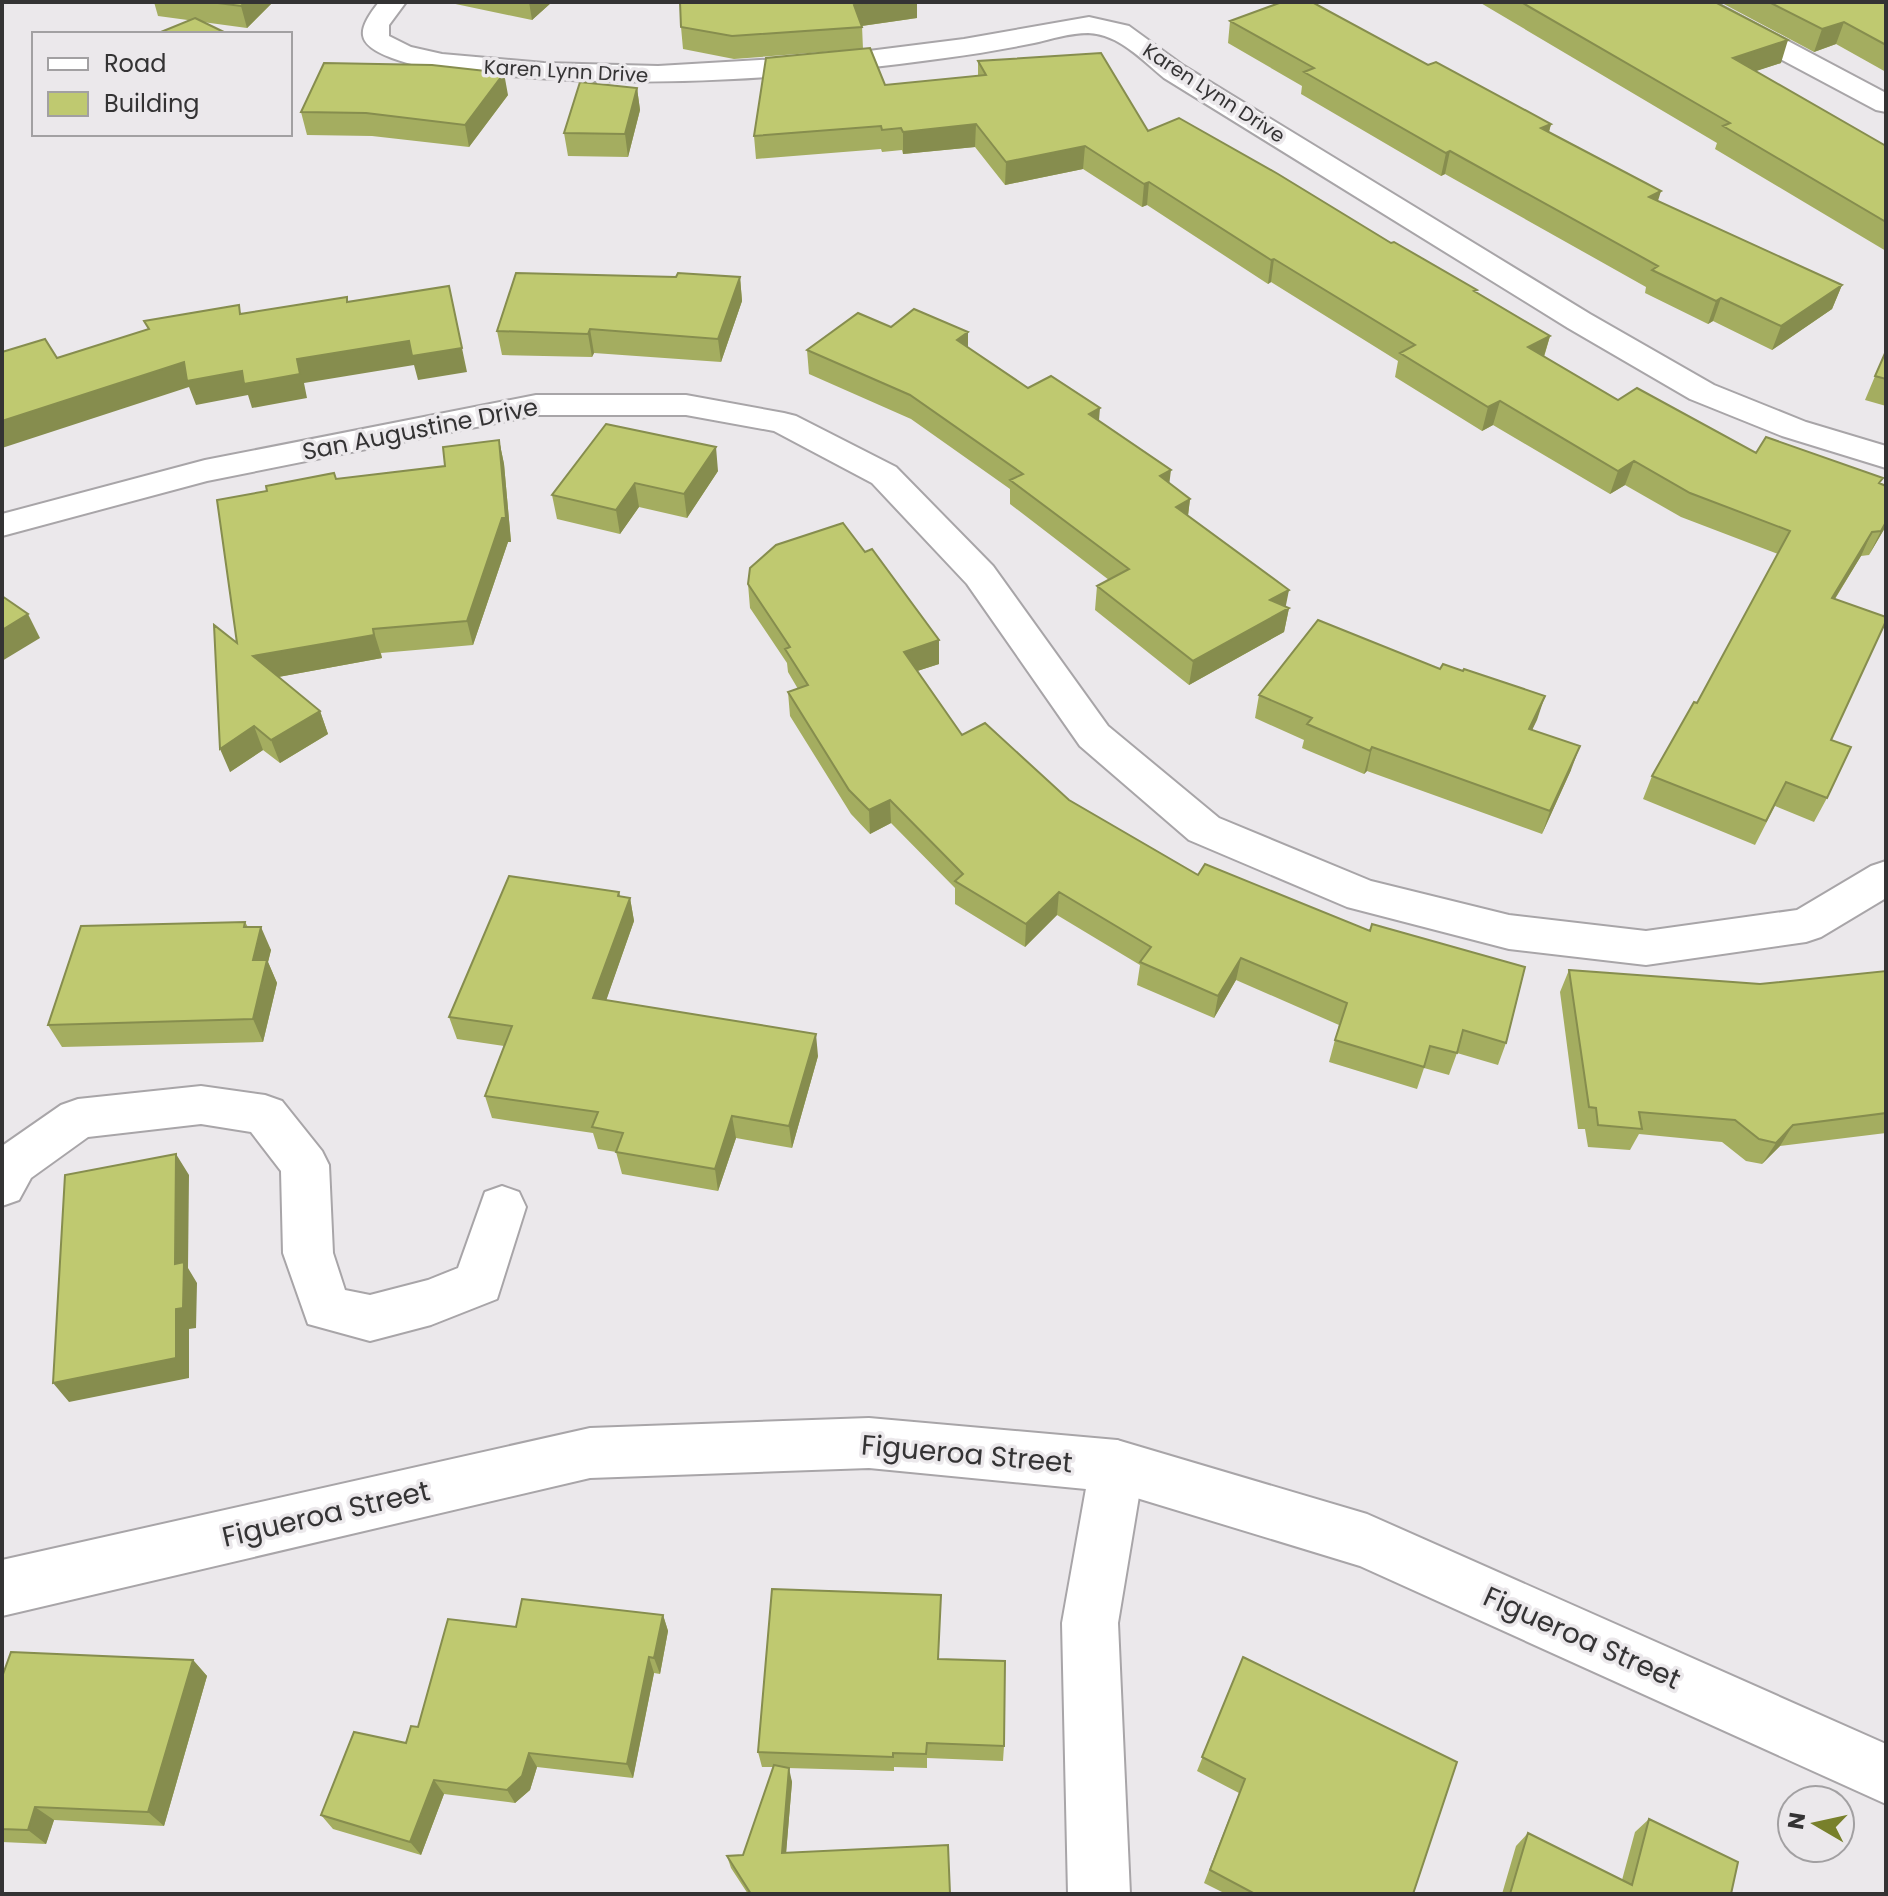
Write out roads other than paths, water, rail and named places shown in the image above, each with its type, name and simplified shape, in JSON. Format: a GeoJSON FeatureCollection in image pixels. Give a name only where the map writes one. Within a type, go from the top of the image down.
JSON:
{"type":"FeatureCollection","features":[{"type":"Feature","properties":{"kind":"street","name":"Karen Lynn Drive"},"geometry":{"type":"LineString","coordinates":[[393,2],[376,24],[376,39],[393,52],[420,59],[603,75],[674,76],[812,68],[1001,41],[1077,26],[1114,28],[1129,35],[1174,72],[1579,321],[1702,392],[1794,429],[1886,457]]}},
{"type":"Feature","properties":{"kind":"street"},"geometry":{"type":"LineString","coordinates":[[1694,2],[1886,104]]}},
{"type":"Feature","properties":{"kind":"street","name":"San Augustine Drive"},"geometry":{"type":"LineString","coordinates":[[2,525],[205,471],[536,405],[686,405],[784,423],[884,475],[980,575],[1094,736],[1204,829],[1362,895],[1509,932],[1646,948],[1806,925],[1886,877]]}},
{"type":"Feature","properties":{"kind":"street"},"geometry":{"type":"LineString","coordinates":[[2,1185],[14,1164],[78,1119],[201,1105],[265,1115],[305,1165],[308,1253],[326,1308],[370,1318],[431,1302],[479,1283],[502,1207]]}},
{"type":"Feature","properties":{"kind":"street","name":"Figueroa Street"},"geometry":{"type":"LineString","coordinates":[[2,1588],[590,1453],[869,1443],[1117,1466],[1367,1541],[1886,1774]]}},
{"type":"Feature","properties":{"kind":"street"},"geometry":{"type":"LineString","coordinates":[[1099,1894],[1090,1623],[1117,1466]]}}]}
